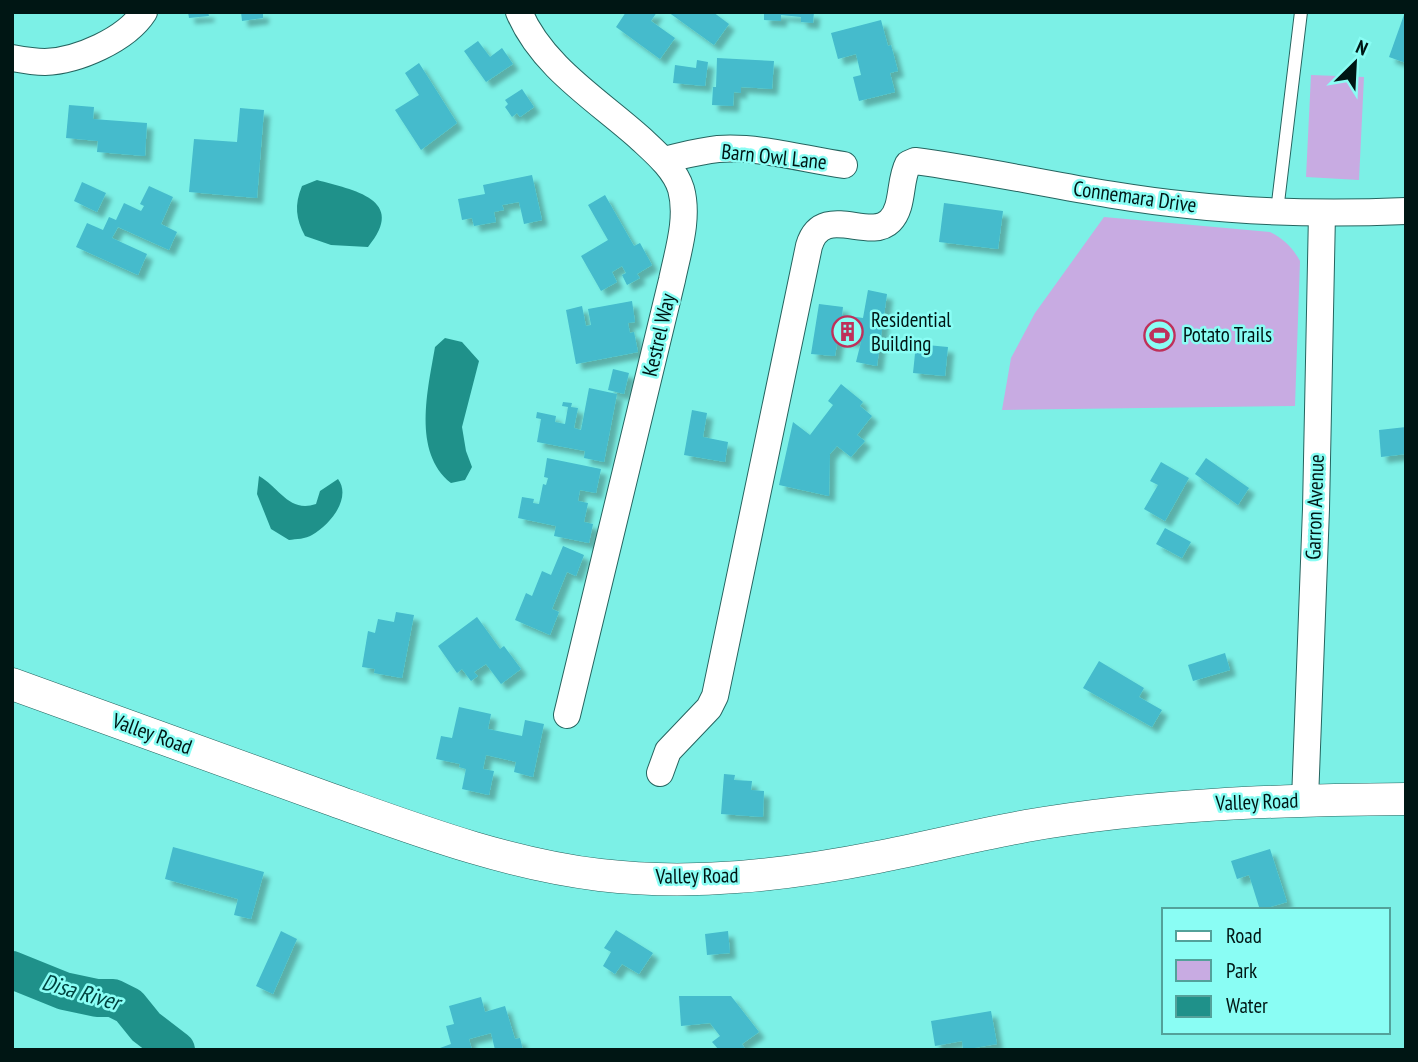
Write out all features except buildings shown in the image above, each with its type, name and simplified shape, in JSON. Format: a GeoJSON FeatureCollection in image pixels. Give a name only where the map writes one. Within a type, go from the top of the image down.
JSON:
{"type":"FeatureCollection","features":[{"type":"Feature","properties":{"kind":"street"},"geometry":{"type":"LineString","coordinates":[[12,58],[44,62],[71,57],[122,36],[144,12]]}},
{"type":"Feature","properties":{"kind":"street","name":"Kestrel Way"},"geometry":{"type":"LineString","coordinates":[[519,12],[539,45],[561,71],[663,160],[681,189],[683,224],[633,448],[567,715]]}},
{"type":"Feature","properties":{"kind":"street","name":"Barn Owl Lane"},"geometry":{"type":"LineString","coordinates":[[663,160],[698,152],[737,149],[844,165]]}},
{"type":"Feature","properties":{"kind":"street","name":"Connemara Drive"},"geometry":{"type":"LineString","coordinates":[[660,773],[668,751],[709,708],[715,696],[811,240],[819,229],[826,225],[886,225],[895,215],[904,171],[908,164],[915,161],[1188,205],[1322,213],[1406,211]]}},
{"type":"Feature","properties":{"kind":"street","name":"Garron Avenue"},"geometry":{"type":"LineString","coordinates":[[1305,800],[1316,509],[1322,213]]}},
{"type":"Feature","properties":{"kind":"street","name":"Valley Road"},"geometry":{"type":"LineString","coordinates":[[12,684],[394,821],[530,862],[600,875],[721,878],[776,873],[877,857],[1026,826],[1113,813],[1217,803],[1406,799]]}},
{"type":"Feature","properties":{"kind":"lane"},"geometry":{"type":"LineString","coordinates":[[1277,211],[1301,12]]}},
{"type":"Feature","properties":{"kind":"green space"},"geometry":{"type":"Polygon","coordinates":[[[1311,75],[1364,77],[1359,180],[1306,177],[1311,75]]]}},
{"type":"Feature","properties":{"kind":"green space","name":"Potato Trails"},"geometry":{"type":"Polygon","coordinates":[[[1104,217],[1270,232],[1287,244],[1300,261],[1295,406],[1002,410],[1011,358],[1035,313],[1104,217]]]}},
{"type":"Feature","properties":{"kind":"water"},"geometry":{"type":"Polygon","coordinates":[[[317,180],[360,193],[379,207],[382,218],[379,231],[368,247],[331,245],[305,236],[298,218],[298,199],[302,186],[317,180]]]}},
{"type":"Feature","properties":{"kind":"water"},"geometry":{"type":"Polygon","coordinates":[[[445,338],[462,342],[479,361],[462,427],[472,467],[465,480],[451,483],[439,470],[431,455],[426,419],[435,347],[445,338]]]}},
{"type":"Feature","properties":{"kind":"water"},"geometry":{"type":"Polygon","coordinates":[[[259,476],[285,498],[307,506],[316,504],[320,491],[338,479],[342,486],[341,502],[332,518],[319,531],[307,537],[289,540],[271,529],[257,494],[259,476]]]}},
{"type":"Feature","properties":{"kind":"waterway","name":"Disa River"},"geometry":{"type":"LineString","coordinates":[[12,970],[64,991],[97,998],[113,998],[129,1006],[146,1027],[176,1050]]}},
{"type":"Feature","properties":{"kind":"place","name":"Residential Building"},"geometry":{"type":"Point","coordinates":[848,332]}},
{"type":"Feature","properties":{"kind":"place","name":"Potato Trails"},"geometry":{"type":"Point","coordinates":[1160,335]}}]}
